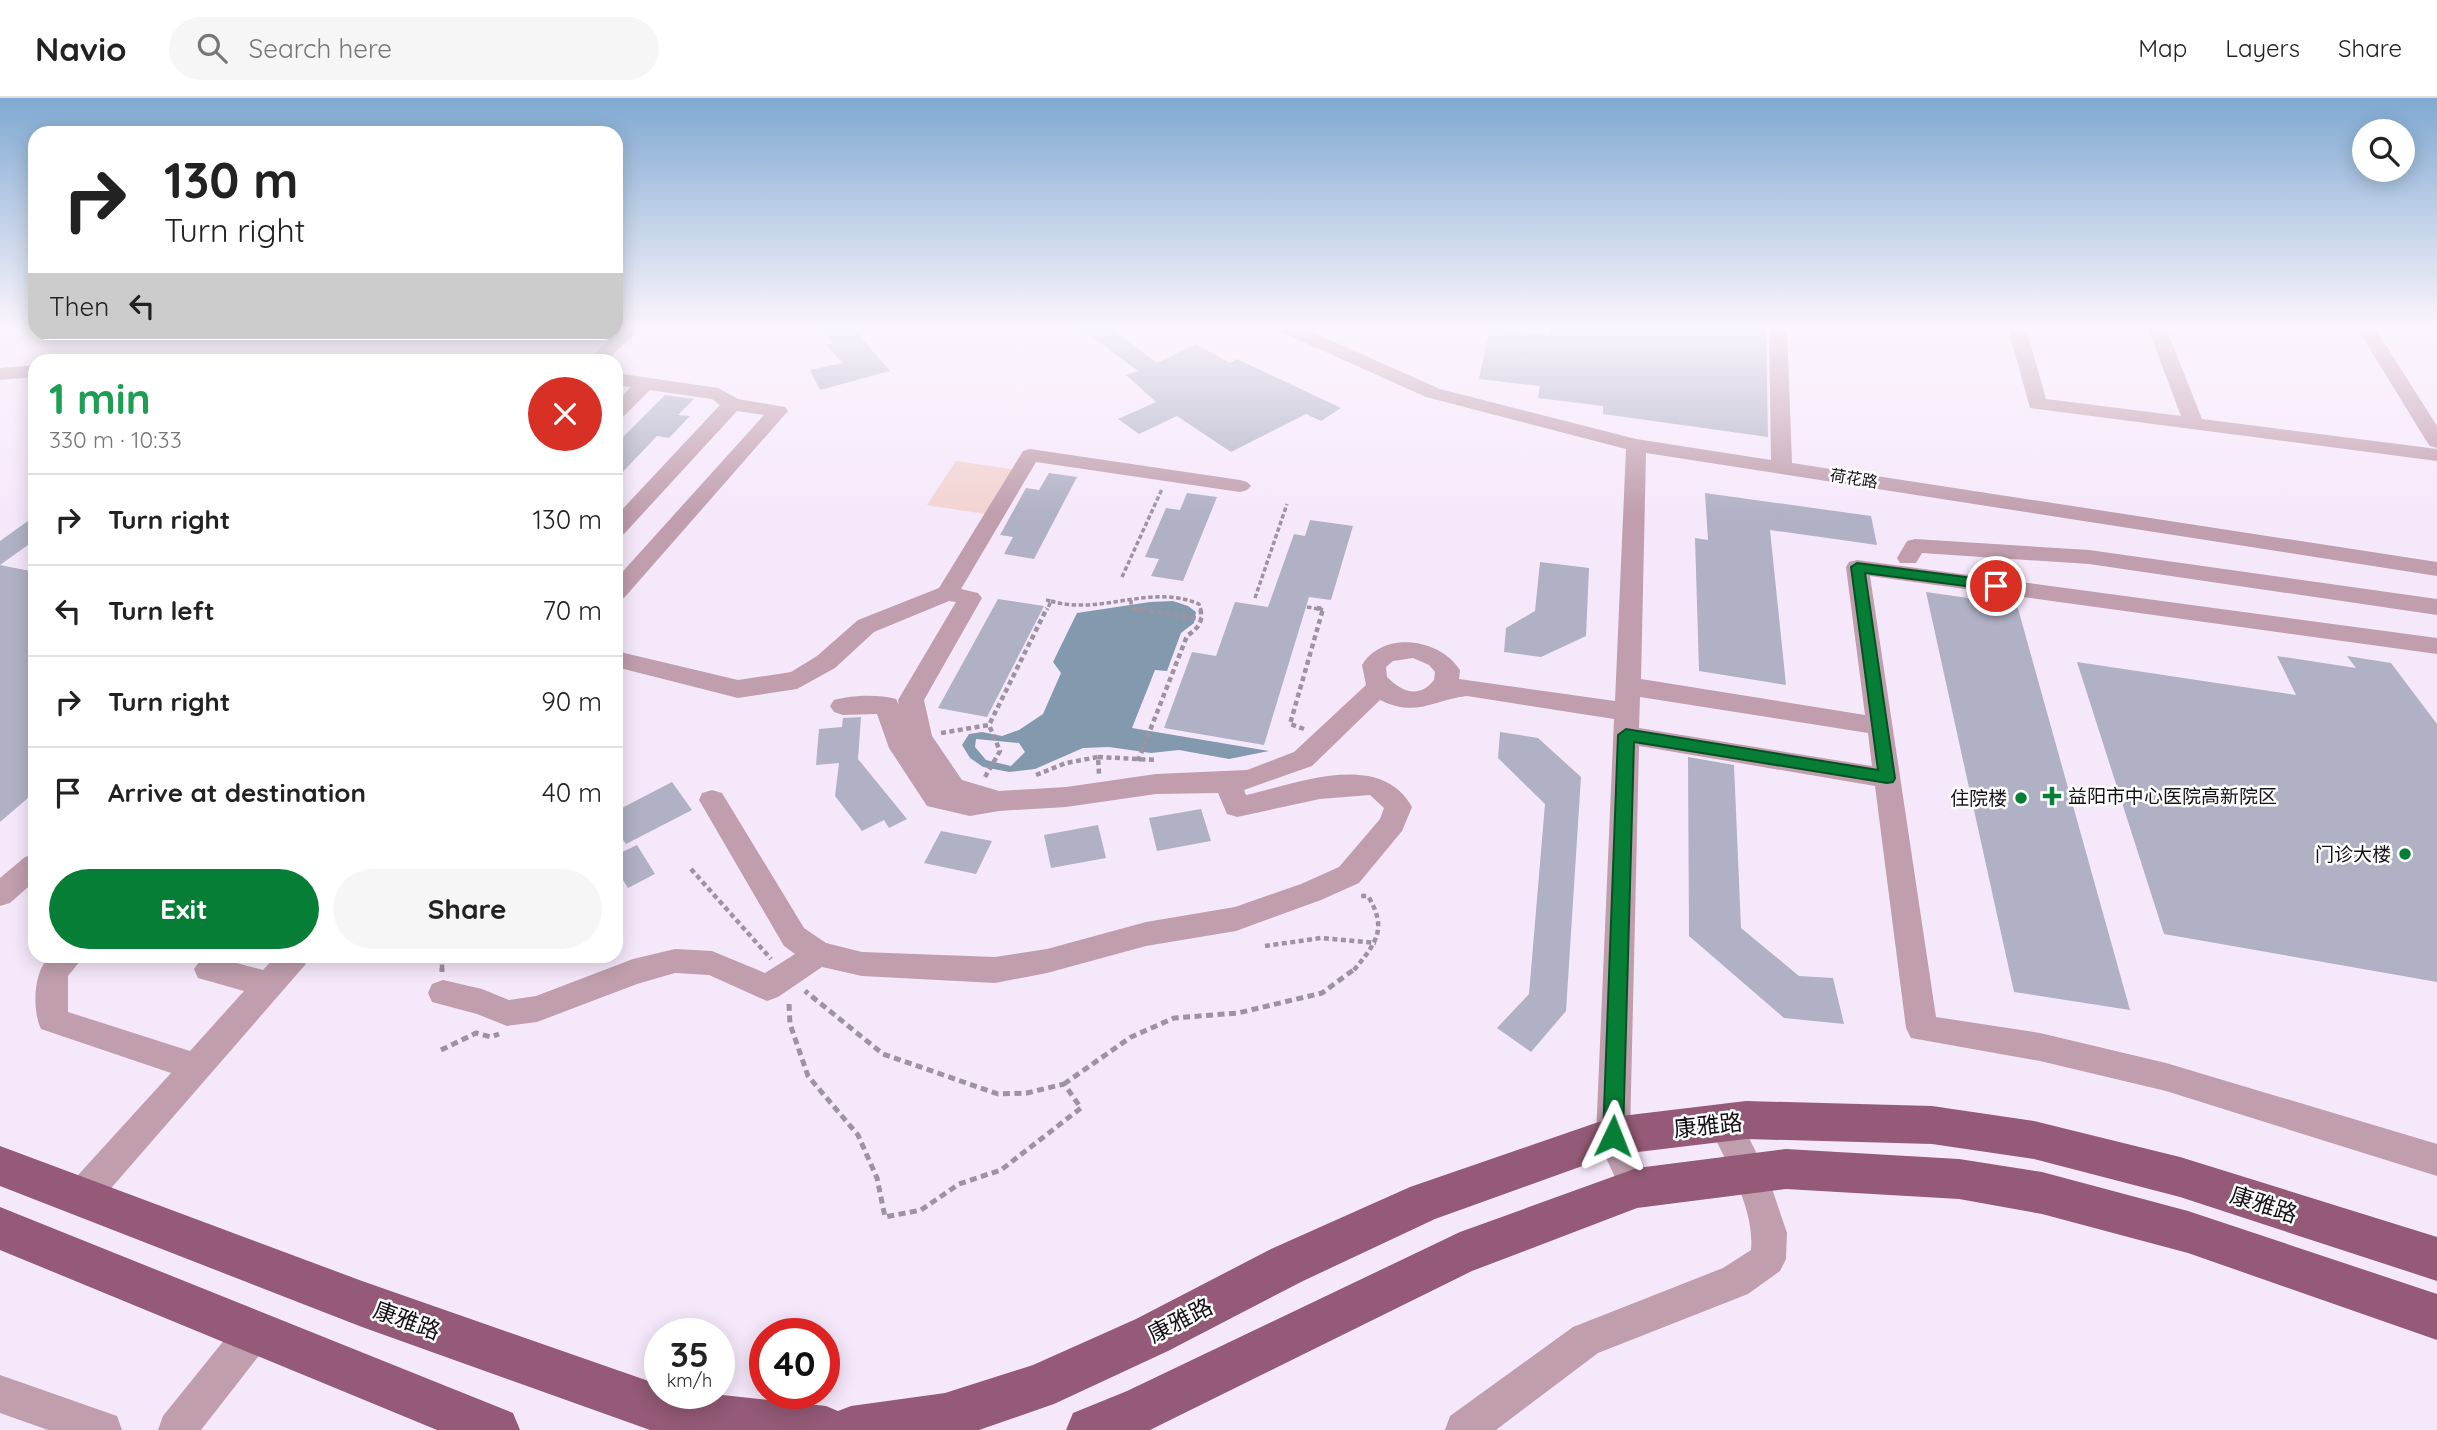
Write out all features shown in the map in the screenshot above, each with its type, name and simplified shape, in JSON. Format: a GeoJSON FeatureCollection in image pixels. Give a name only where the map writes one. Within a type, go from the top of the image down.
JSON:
{"type":"FeatureCollection","features":[{"type":"Feature","properties":{"kind":"main road","name":"康雅路"},"geometry":{"type":"LineString","coordinates":[[851,1430],[945,1417],[1037,1387],[1152,1335],[1287,1265],[1425,1202],[1613,1136],[1746,1120],[1932,1125],[2034,1140],[2180,1177],[2437,1259]]}},
{"type":"Feature","properties":{"kind":"main road","name":"康雅路"},"geometry":{"type":"LineString","coordinates":[[0,1166],[375,1308],[673,1414],[826,1430]]}},
{"type":"Feature","properties":{"kind":"main road"},"geometry":{"type":"LineString","coordinates":[[1090,1430],[1140,1410],[1460,1254],[1637,1188],[1786,1169],[1945,1179],[2042,1193],[2188,1232],[2437,1317]]}},
{"type":"Feature","properties":{"kind":"main road"},"geometry":{"type":"LineString","coordinates":[[0,1228],[496,1430]]}},
{"type":"Feature","properties":{"kind":"street"},"geometry":{"type":"LineString","coordinates":[[623,406],[639,390]]}},
{"type":"Feature","properties":{"kind":"street"},"geometry":{"type":"LineString","coordinates":[[623,585],[778,411],[732,404],[718,394],[693,390]]}},
{"type":"Feature","properties":{"kind":"street","name":"荷花路"},"geometry":{"type":"LineString","coordinates":[[1427,390],[1636,445],[2437,569]]}},
{"type":"Feature","properties":{"kind":"street"},"geometry":{"type":"LineString","coordinates":[[1779,390],[1782,467]]}},
{"type":"Feature","properties":{"kind":"street"},"geometry":{"type":"LineString","coordinates":[[2033,390],[2037,404],[2437,455]]}},
{"type":"Feature","properties":{"kind":"street"},"geometry":{"type":"LineString","coordinates":[[2181,390],[2194,424],[2202,425]]}},
{"type":"Feature","properties":{"kind":"street"},"geometry":{"type":"LineString","coordinates":[[2405,390],[2437,442]]}},
{"type":"Feature","properties":{"kind":"street"},"geometry":{"type":"LineString","coordinates":[[623,521],[732,404]]}},
{"type":"Feature","properties":{"kind":"street"},"geometry":{"type":"LineString","coordinates":[[1636,445],[1613,1136],[1637,1188]]}},
{"type":"Feature","properties":{"kind":"street"},"geometry":{"type":"LineString","coordinates":[[947,593],[1030,455],[1240,486]]}},
{"type":"Feature","properties":{"kind":"street"},"geometry":{"type":"LineString","coordinates":[[2087,515],[2102,559]]}},
{"type":"Feature","properties":{"kind":"street"},"geometry":{"type":"LineString","coordinates":[[2133,522],[2150,565]]}},
{"type":"Feature","properties":{"kind":"street"},"geometry":{"type":"LineString","coordinates":[[1908,558],[1915,546],[2102,559],[2437,607]]}},
{"type":"Feature","properties":{"kind":"street"},"geometry":{"type":"LineString","coordinates":[[2437,646],[1857,567],[1922,1028],[2039,1047],[2166,1077],[2437,1160]]}},
{"type":"Feature","properties":{"kind":"street"},"geometry":{"type":"LineString","coordinates":[[623,661],[738,689],[797,680],[826,662],[866,626],[947,593],[970,598],[911,700],[919,738],[954,787],[996,789],[1100,792],[1156,784],[1251,780],[1304,759],[1379,687]]}},
{"type":"Feature","properties":{"kind":"street"},"geometry":{"type":"LineString","coordinates":[[1445,680],[1427,699],[1406,700],[1379,687],[1373,673],[1374,666],[1386,654],[1395,651],[1425,652],[1434,656],[1445,680],[1467,687],[1627,709],[1880,726]]}},
{"type":"Feature","properties":{"kind":"street"},"geometry":{"type":"LineString","coordinates":[[842,706],[887,705],[902,748],[937,799],[970,806],[996,789]]}},
{"type":"Feature","properties":{"kind":"street"},"geometry":{"type":"LineString","coordinates":[[1627,709],[1887,778]]}},
{"type":"Feature","properties":{"kind":"street"},"geometry":{"type":"LineString","coordinates":[[712,800],[794,937],[818,954],[862,964],[995,970],[1047,961],[1146,934],[1236,919],[1311,892],[1349,875],[1392,824],[1398,807],[1390,794],[1371,785],[1342,786],[1237,807],[1227,782]]}},
{"type":"Feature","properties":{"kind":"street"},"geometry":{"type":"LineString","coordinates":[[0,895],[28,871]]}},
{"type":"Feature","properties":{"kind":"street"},"geometry":{"type":"LineString","coordinates":[[443,993],[482,1002],[507,1013],[537,1009],[633,972],[675,961],[712,964],[767,988],[818,954]]}},
{"type":"Feature","properties":{"kind":"street"},"geometry":{"type":"LineString","coordinates":[[62,963],[53,971],[52,1020],[195,1067]]}},
{"type":"Feature","properties":{"kind":"street"},"geometry":{"type":"LineString","coordinates":[[215,963],[209,969],[268,984]]}},
{"type":"Feature","properties":{"kind":"street"},"geometry":{"type":"LineString","coordinates":[[80,1197],[288,963]]}},
{"type":"Feature","properties":{"kind":"street"},"geometry":{"type":"LineString","coordinates":[[1464,1430],[1586,1340],[1735,1282],[1768,1259],[1770,1233],[1750,1174],[1724,1123]]}},
{"type":"Feature","properties":{"kind":"street"},"geometry":{"type":"LineString","coordinates":[[177,1430],[255,1331]]}},
{"type":"Feature","properties":{"kind":"street"},"geometry":{"type":"LineString","coordinates":[[0,1394],[103,1430]]}},
{"type":"Feature","properties":{"kind":"path"},"geometry":{"type":"LineString","coordinates":[[1122,577],[1168,475]]}},
{"type":"Feature","properties":{"kind":"path"},"geometry":{"type":"LineString","coordinates":[[1255,598],[1287,504]]}},
{"type":"Feature","properties":{"kind":"path"},"geometry":{"type":"LineString","coordinates":[[989,725],[1048,600],[1072,606],[1156,595],[1188,597],[1199,604],[1199,627],[1186,636],[1138,761]]}},
{"type":"Feature","properties":{"kind":"path"},"geometry":{"type":"LineString","coordinates":[[1131,600],[1131,608],[1201,619]]}},
{"type":"Feature","properties":{"kind":"path"},"geometry":{"type":"LineString","coordinates":[[1307,607],[1324,609],[1290,724],[1327,739]]}},
{"type":"Feature","properties":{"kind":"path"},"geometry":{"type":"LineString","coordinates":[[919,738],[989,725]]}},
{"type":"Feature","properties":{"kind":"path"},"geometry":{"type":"LineString","coordinates":[[988,771],[1000,751],[989,725]]}},
{"type":"Feature","properties":{"kind":"path"},"geometry":{"type":"LineString","coordinates":[[946,732],[949,740]]}},
{"type":"Feature","properties":{"kind":"path"},"geometry":{"type":"LineString","coordinates":[[1024,779],[1066,763],[1098,757],[1100,792]]}},
{"type":"Feature","properties":{"kind":"path"},"geometry":{"type":"LineString","coordinates":[[974,772],[996,789]]}},
{"type":"Feature","properties":{"kind":"path"},"geometry":{"type":"LineString","coordinates":[[691,869],[786,975],[883,1054],[998,1094],[1027,1093],[1064,1084],[1131,1037],[1174,1018],[1238,1013],[1322,993],[1354,970],[1376,943],[1378,913],[1368,896],[1311,892]]}},
{"type":"Feature","properties":{"kind":"path"},"geometry":{"type":"LineString","coordinates":[[1265,946],[1304,937],[1338,936],[1376,943]]}},
{"type":"Feature","properties":{"kind":"path"},"geometry":{"type":"LineString","coordinates":[[786,975],[790,1024],[807,1076],[858,1135],[877,1178],[885,1217],[921,1210],[958,1184],[1001,1170],[1081,1108],[1064,1084]]}},
{"type":"Feature","properties":{"kind":"shaded area"},"geometry":{"type":"Polygon","coordinates":[[[956,461],[1012,469],[985,514],[927,505],[956,461]]]}},
{"type":"Feature","properties":{"kind":"water"},"geometry":{"type":"Polygon","coordinates":[[[1173,601],[1196,612],[1194,623],[1181,633],[1167,671],[1155,670],[1132,728],[1269,751],[1229,759],[1179,750],[1151,753],[1109,747],[1083,748],[1035,769],[1009,772],[983,767],[970,758],[962,745],[969,734],[982,732],[1002,736],[1019,730],[1043,714],[1061,673],[1053,662],[1077,613],[1173,601]],[[976,739],[975,747],[986,760],[1011,766],[1025,752],[1019,743],[976,739]]]}},
{"type":"Feature","properties":{"kind":"building"},"geometry":{"type":"Polygon","coordinates":[[[1143,390],[1303,390],[1341,408],[1321,421],[1306,414],[1231,452],[1177,416],[1139,434],[1118,419],[1156,402],[1143,390]]]}},
{"type":"Feature","properties":{"kind":"building"},"geometry":{"type":"Polygon","coordinates":[[[1539,390],[1767,390],[1768,437],[1603,414],[1603,406],[1538,398],[1539,390]]]}},
{"type":"Feature","properties":{"kind":"building"},"geometry":{"type":"Polygon","coordinates":[[[665,395],[694,399],[678,415],[690,416],[669,438],[657,436],[623,472],[623,437],[665,395]]]}},
{"type":"Feature","properties":{"kind":"building"},"geometry":{"type":"Polygon","coordinates":[[[1049,473],[1077,477],[1034,559],[1004,554],[1013,537],[1000,535],[1026,488],[1039,490],[1049,473]]]}},
{"type":"Feature","properties":{"kind":"building"},"geometry":{"type":"Polygon","coordinates":[[[1187,493],[1217,497],[1183,581],[1151,576],[1159,559],[1145,557],[1166,508],[1180,510],[1187,493]]]}},
{"type":"Feature","properties":{"kind":"building"},"geometry":{"type":"Polygon","coordinates":[[[1705,493],[1871,516],[1877,545],[1770,530],[1786,685],[1699,671],[1695,538],[1708,540],[1705,493]]]}},
{"type":"Feature","properties":{"kind":"building"},"geometry":{"type":"Polygon","coordinates":[[[1310,520],[1353,526],[1331,600],[1309,597],[1264,745],[1164,728],[1192,652],[1216,656],[1235,602],[1268,607],[1294,534],[1305,536],[1310,520]]]}},
{"type":"Feature","properties":{"kind":"building"},"geometry":{"type":"Polygon","coordinates":[[[28,521],[28,545],[0,565],[0,541],[28,521]]]}},
{"type":"Feature","properties":{"kind":"building"},"geometry":{"type":"Polygon","coordinates":[[[1540,562],[1589,568],[1586,636],[1541,657],[1504,652],[1506,628],[1535,611],[1540,562]]]}},
{"type":"Feature","properties":{"kind":"building"},"geometry":{"type":"Polygon","coordinates":[[[0,565],[28,571],[28,798],[0,822],[0,565]]]}},
{"type":"Feature","properties":{"kind":"building","name":"住院楼"},"geometry":{"type":"Polygon","coordinates":[[[1926,592],[2017,605],[2130,1010],[2014,992],[1926,592]]]}},
{"type":"Feature","properties":{"kind":"building"},"geometry":{"type":"Polygon","coordinates":[[[998,599],[1044,606],[987,717],[938,708],[998,599]]]}},
{"type":"Feature","properties":{"kind":"building"},"geometry":{"type":"Polygon","coordinates":[[[2277,656],[2356,668],[2347,656],[2391,663],[2437,724],[2437,982],[2164,934],[2077,662],[2296,695],[2277,656]]]}},
{"type":"Feature","properties":{"kind":"building"},"geometry":{"type":"Polygon","coordinates":[[[861,717],[858,759],[907,819],[889,828],[884,820],[862,831],[835,796],[839,763],[816,765],[819,729],[842,727],[843,718],[861,717]]]}},
{"type":"Feature","properties":{"kind":"building"},"geometry":{"type":"Polygon","coordinates":[[[1500,732],[1538,738],[1581,777],[1566,1011],[1531,1052],[1497,1028],[1529,994],[1545,804],[1498,758],[1500,732]]]}},
{"type":"Feature","properties":{"kind":"building"},"geometry":{"type":"Polygon","coordinates":[[[1688,757],[1734,765],[1741,928],[1799,976],[1833,978],[1844,1024],[1784,1018],[1689,936],[1688,757]]]}},
{"type":"Feature","properties":{"kind":"building"},"geometry":{"type":"Polygon","coordinates":[[[672,782],[692,810],[626,844],[623,840],[623,807],[672,782]]]}},
{"type":"Feature","properties":{"kind":"building"},"geometry":{"type":"Polygon","coordinates":[[[1201,809],[1211,841],[1157,851],[1149,818],[1201,809]]]}},
{"type":"Feature","properties":{"kind":"building"},"geometry":{"type":"Polygon","coordinates":[[[1098,825],[1106,858],[1051,868],[1044,835],[1098,825]]]}},
{"type":"Feature","properties":{"kind":"building"},"geometry":{"type":"Polygon","coordinates":[[[941,831],[992,841],[976,874],[924,863],[941,831]]]}},
{"type":"Feature","properties":{"kind":"building"},"geometry":{"type":"Polygon","coordinates":[[[637,845],[655,874],[628,888],[623,880],[623,852],[637,845]]]}},
{"type":"Feature","properties":{"kind":"place","name":"益阳市中心医院高新院区"},"geometry":{"type":"Point","coordinates":[2052,796]}},
{"type":"Feature","properties":{"kind":"place","name":"住院楼"},"geometry":{"type":"Point","coordinates":[2021,798]}},
{"type":"Feature","properties":{"kind":"place","name":"门诊大楼"},"geometry":{"type":"Point","coordinates":[2405,854]}},
{"type":"Feature","properties":{"kind":"route"},"geometry":{"type":"LineString","coordinates":[[1613,1136],[1626,735],[1887,778],[1857,567],[1996,586]]}}]}
